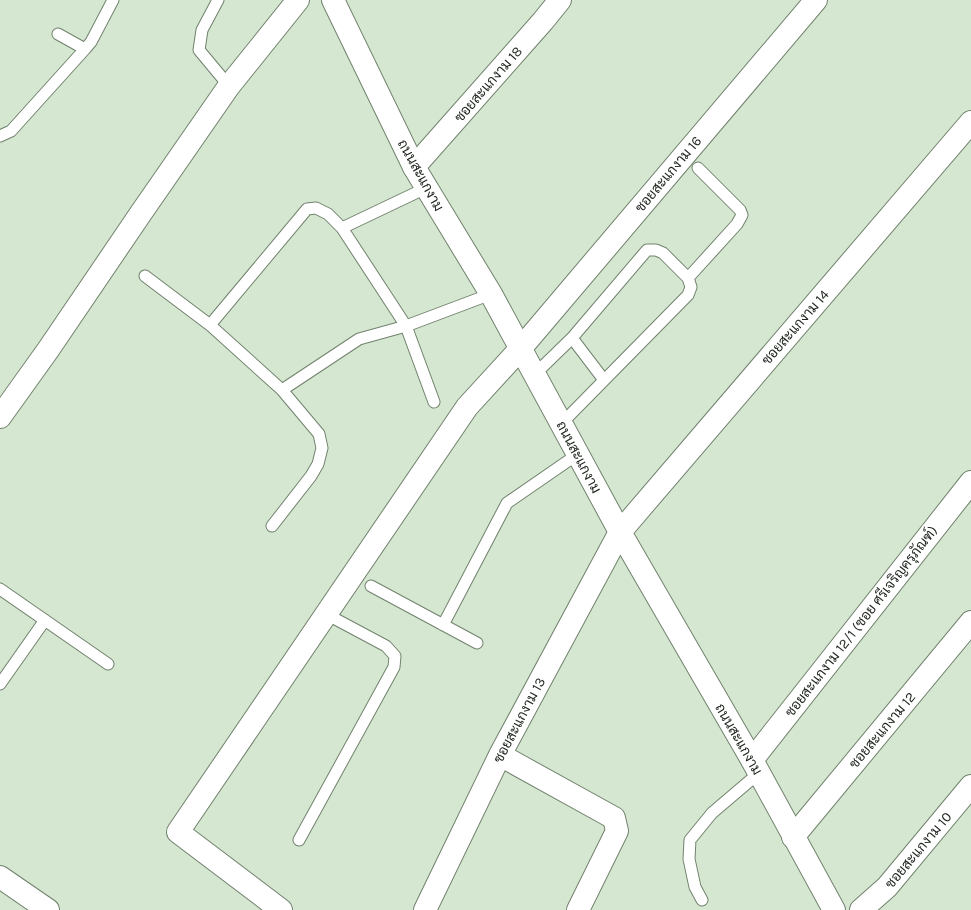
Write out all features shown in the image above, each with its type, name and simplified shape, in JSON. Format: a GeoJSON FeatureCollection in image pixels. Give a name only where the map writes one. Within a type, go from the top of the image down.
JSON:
{"type":"FeatureCollection","features":[{"type":"Feature","properties":{"kind":"street"},"geometry":{"type":"LineString","coordinates":[[0,417],[48,350],[140,213],[229,86],[298,0]]}},
{"type":"Feature","properties":{"kind":"street","name":"ถนนสะแกงาม"},"geometry":{"type":"LineString","coordinates":[[333,0],[414,167],[490,294],[620,532],[756,767],[834,910]]}},
{"type":"Feature","properties":{"kind":"street","name":"ซอยสะแกงาม 18"},"geometry":{"type":"LineString","coordinates":[[414,167],[538,27],[560,0]]}},
{"type":"Feature","properties":{"kind":"street","name":"ซอยสะแกงาม 16"},"geometry":{"type":"LineString","coordinates":[[281,910],[178,832],[467,407],[520,348],[816,0]]}},
{"type":"Feature","properties":{"kind":"street","name":"ซอยสะแกงาม 14"},"geometry":{"type":"LineString","coordinates":[[620,532],[971,122]]}},
{"type":"Feature","properties":{"kind":"street","name":"ซอยสะแกงาม 12/1 (ซอย ศรีเจริญครุภัณฑ์)"},"geometry":{"type":"LineString","coordinates":[[756,767],[971,482]]}},
{"type":"Feature","properties":{"kind":"street","name":"ซอยสะแกงาม 13"},"geometry":{"type":"LineString","coordinates":[[425,910],[500,755],[620,532]]}},
{"type":"Feature","properties":{"kind":"street","name":"ซอยสะแกงาม 12"},"geometry":{"type":"LineString","coordinates":[[793,837],[971,622]]}},
{"type":"Feature","properties":{"kind":"street"},"geometry":{"type":"LineString","coordinates":[[500,755],[614,818],[617,831],[578,910]]}},
{"type":"Feature","properties":{"kind":"street","name":"ซอยสะแกงาม 10"},"geometry":{"type":"LineString","coordinates":[[860,910],[887,888],[971,786]]}},
{"type":"Feature","properties":{"kind":"street"},"geometry":{"type":"LineString","coordinates":[[0,877],[48,910]]}},
{"type":"Feature","properties":{"kind":"lane"},"geometry":{"type":"LineString","coordinates":[[0,136],[11,131],[91,42],[113,0]]}},
{"type":"Feature","properties":{"kind":"lane"},"geometry":{"type":"LineString","coordinates":[[218,0],[202,30],[199,50],[229,86]]}},
{"type":"Feature","properties":{"kind":"lane"},"geometry":{"type":"LineString","coordinates":[[58,34],[85,49]]}},
{"type":"Feature","properties":{"kind":"lane"},"geometry":{"type":"LineString","coordinates":[[688,278],[737,224],[742,215],[740,210],[698,168]]}},
{"type":"Feature","properties":{"kind":"lane"},"geometry":{"type":"LineString","coordinates":[[342,228],[426,188]]}},
{"type":"Feature","properties":{"kind":"lane"},"geometry":{"type":"LineString","coordinates":[[210,325],[308,209],[316,208],[328,214],[342,228],[406,326],[434,402]]}},
{"type":"Feature","properties":{"kind":"lane"},"geometry":{"type":"LineString","coordinates":[[535,374],[572,338],[647,250],[656,250],[663,253],[688,278],[691,287],[688,295],[561,424]]}},
{"type":"Feature","properties":{"kind":"lane"},"geometry":{"type":"LineString","coordinates":[[145,276],[210,325],[282,390],[319,434],[322,448],[318,464],[311,476],[272,526]]}},
{"type":"Feature","properties":{"kind":"lane"},"geometry":{"type":"LineString","coordinates":[[282,390],[359,340],[406,326],[490,294]]}},
{"type":"Feature","properties":{"kind":"lane"},"geometry":{"type":"LineString","coordinates":[[572,338],[604,380]]}},
{"type":"Feature","properties":{"kind":"lane"},"geometry":{"type":"LineString","coordinates":[[443,625],[507,502],[578,454]]}},
{"type":"Feature","properties":{"kind":"lane"},"geometry":{"type":"LineString","coordinates":[[371,586],[477,643]]}},
{"type":"Feature","properties":{"kind":"lane"},"geometry":{"type":"LineString","coordinates":[[0,588],[108,664]]}},
{"type":"Feature","properties":{"kind":"lane"},"geometry":{"type":"LineString","coordinates":[[299,840],[394,667],[395,656],[386,646],[326,614]]}},
{"type":"Feature","properties":{"kind":"lane"},"geometry":{"type":"LineString","coordinates":[[0,684],[46,620]]}},
{"type":"Feature","properties":{"kind":"lane"},"geometry":{"type":"LineString","coordinates":[[702,900],[695,887],[689,859],[690,840],[712,813],[756,767]]}}]}
